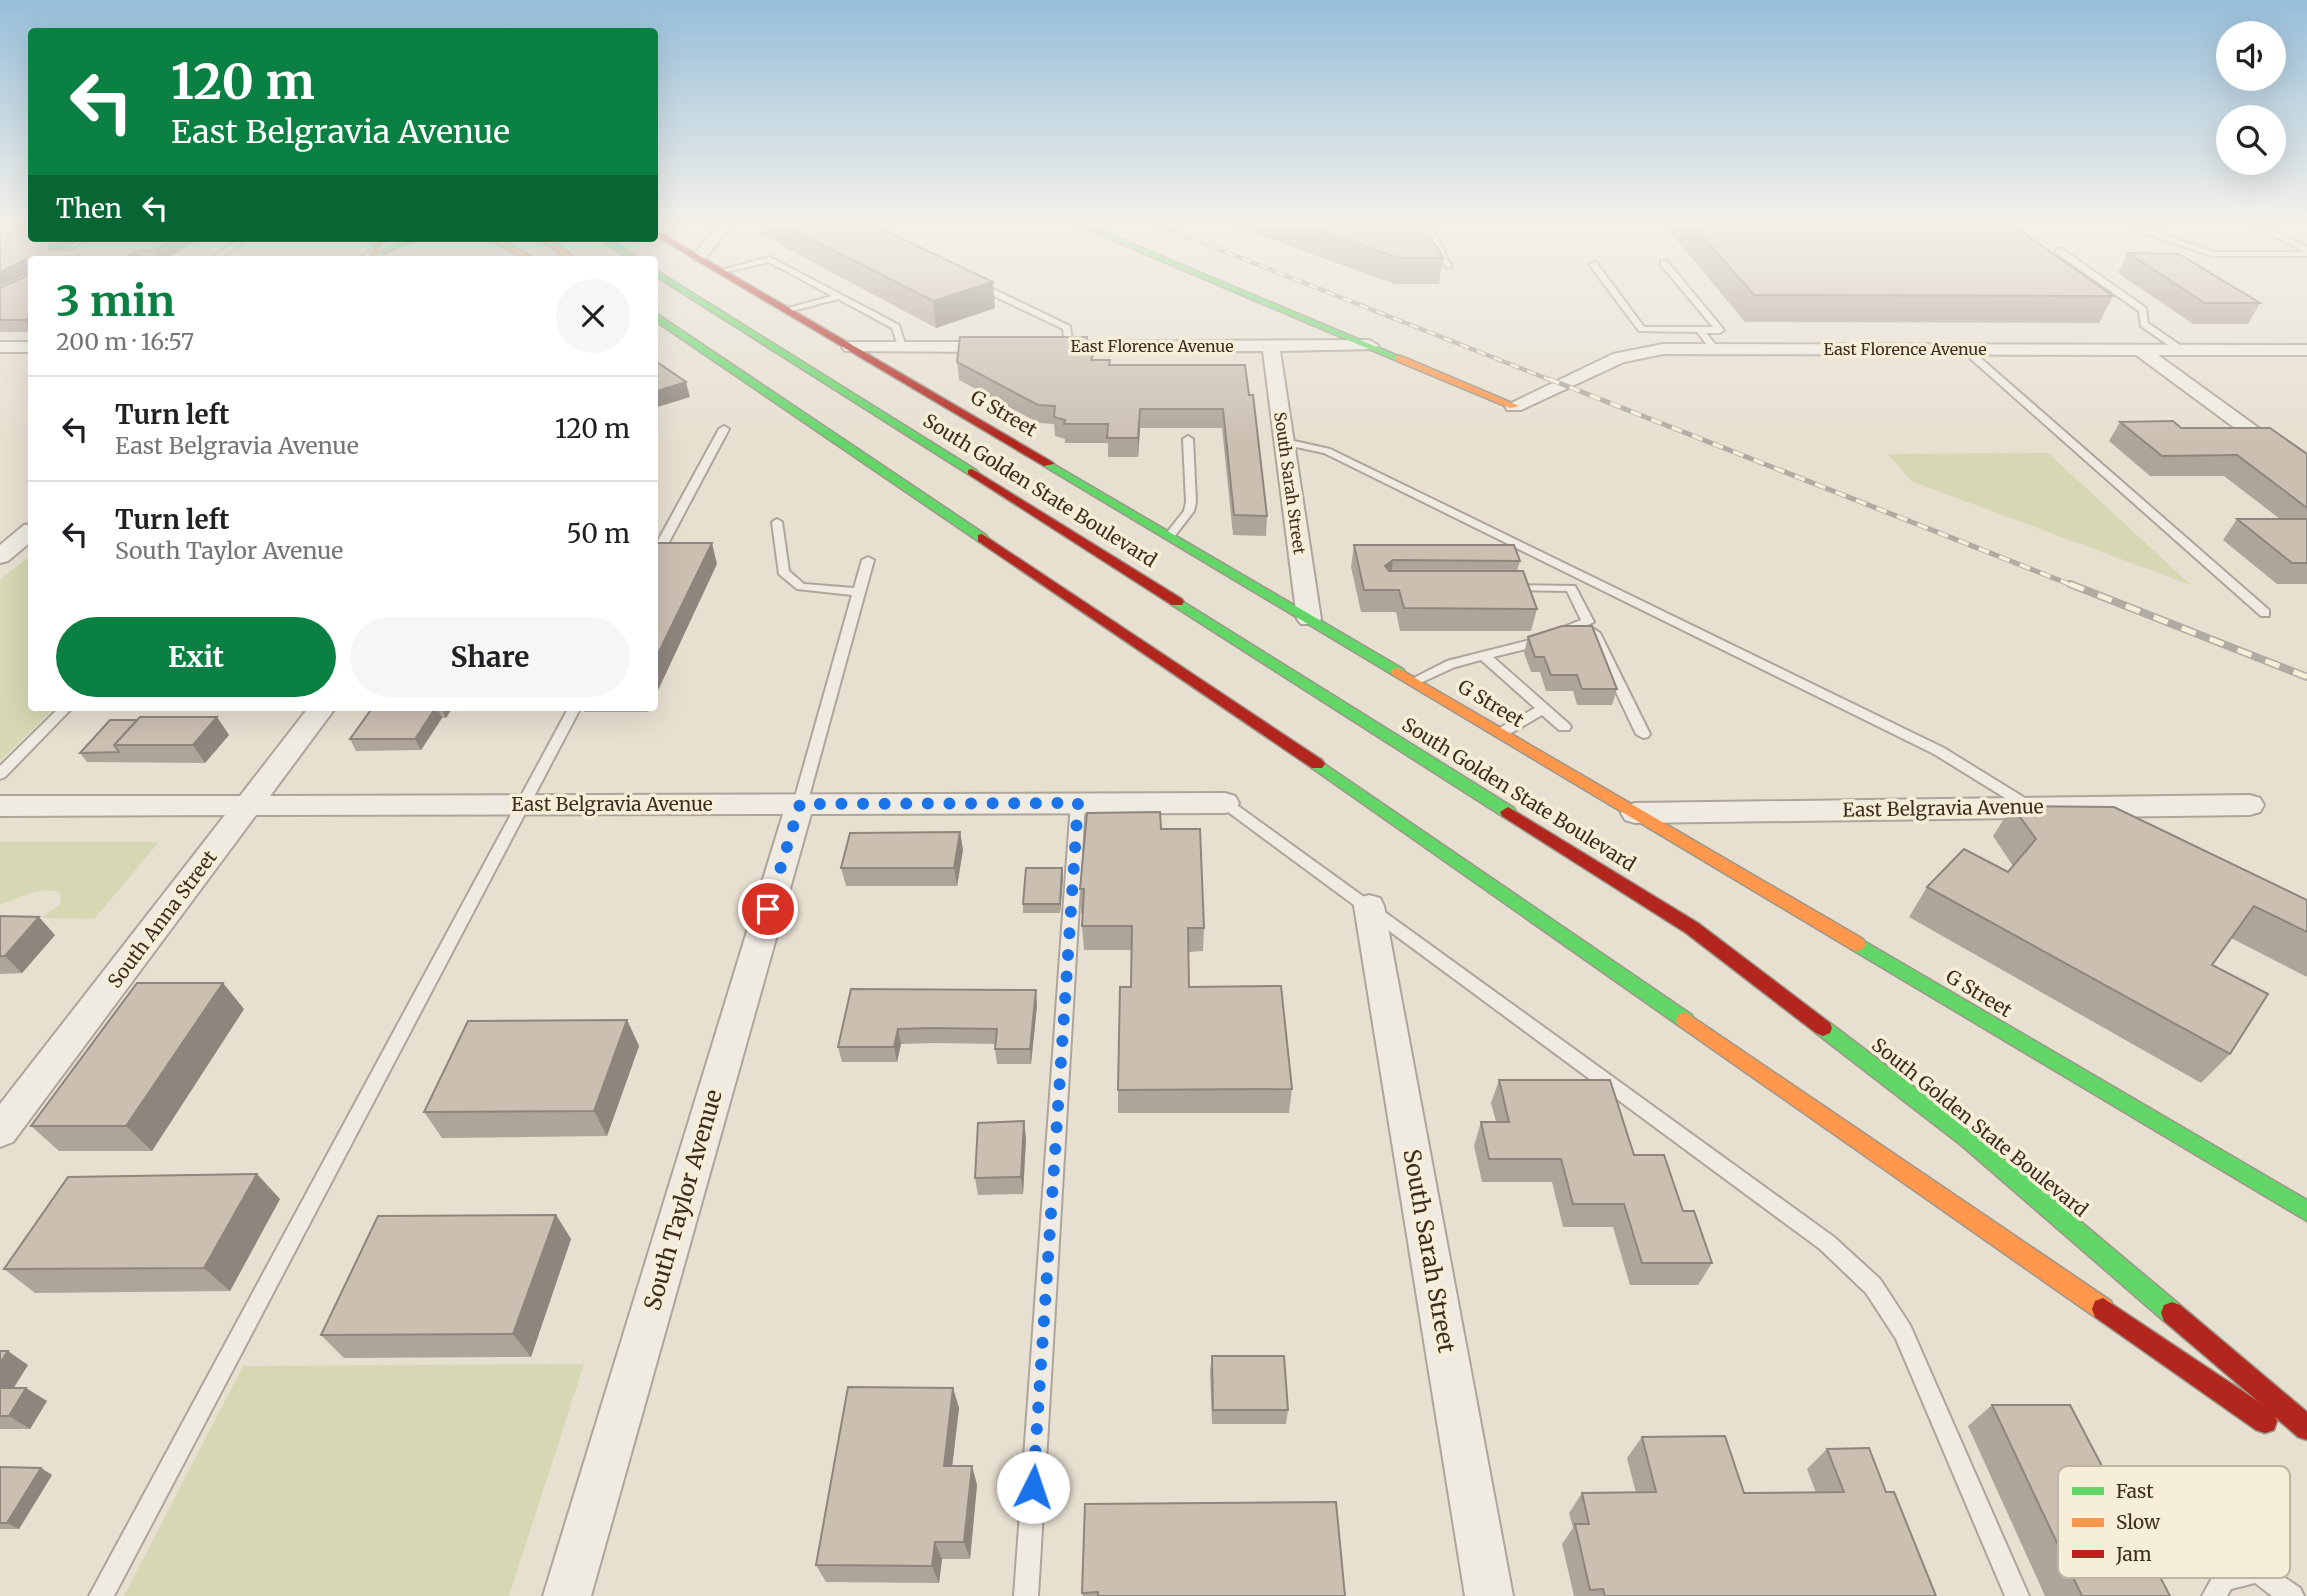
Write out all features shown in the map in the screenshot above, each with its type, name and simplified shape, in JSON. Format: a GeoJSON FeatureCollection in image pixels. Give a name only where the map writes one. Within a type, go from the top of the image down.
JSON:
{"type":"FeatureCollection","features":[{"type":"Feature","properties":{"kind":"main road","name":"South Golden State Boulevard"},"geometry":{"type":"LineString","coordinates":[[689,293],[1692,929],[1968,1139],[2307,1428]]}},
{"type":"Feature","properties":{"kind":"main road","name":"G Street"},"geometry":{"type":"LineString","coordinates":[[762,293],[2307,1212]]}},
{"type":"Feature","properties":{"kind":"main road"},"geometry":{"type":"LineString","coordinates":[[1246,293],[1514,406]]}},
{"type":"Feature","properties":{"kind":"main road"},"geometry":{"type":"LineString","coordinates":[[658,317],[1322,768],[2284,1434]]}},
{"type":"Feature","properties":{"kind":"main road"},"geometry":{"type":"LineString","coordinates":[[658,333],[844,444]]}},
{"type":"Feature","properties":{"kind":"street","name":"East Florence Avenue"},"geometry":{"type":"LineString","coordinates":[[851,347],[1369,345]]}},
{"type":"Feature","properties":{"kind":"street","name":"South Sarah Street"},"geometry":{"type":"LineString","coordinates":[[1271,346],[1309,619]]}},
{"type":"Feature","properties":{"kind":"street"},"geometry":{"type":"LineString","coordinates":[[0,347],[28,347]]}},
{"type":"Feature","properties":{"kind":"street","name":"East Florence Avenue"},"geometry":{"type":"LineString","coordinates":[[1514,406],[1635,354],[1663,349],[2307,350]]}},
{"type":"Feature","properties":{"kind":"street"},"geometry":{"type":"LineString","coordinates":[[2140,350],[2307,472]]}},
{"type":"Feature","properties":{"kind":"street"},"geometry":{"type":"LineString","coordinates":[[0,556],[28,533]]}},
{"type":"Feature","properties":{"kind":"street","name":"South Anna Street"},"geometry":{"type":"LineString","coordinates":[[0,1131],[320,711]]}},
{"type":"Feature","properties":{"kind":"street","name":"East Belgravia Avenue"},"geometry":{"type":"LineString","coordinates":[[0,806],[1225,803]]}},
{"type":"Feature","properties":{"kind":"street","name":"South Taylor Avenue"},"geometry":{"type":"LineString","coordinates":[[566,1596],[800,804]]}},
{"type":"Feature","properties":{"kind":"street","name":"East Belgravia Avenue"},"geometry":{"type":"LineString","coordinates":[[1635,813],[2250,805]]}},
{"type":"Feature","properties":{"kind":"street","name":"South Sarah Street"},"geometry":{"type":"LineString","coordinates":[[1369,906],[1489,1596]]}},
{"type":"Feature","properties":{"kind":"lane"},"geometry":{"type":"LineString","coordinates":[[834,293],[896,327],[902,347]]}},
{"type":"Feature","properties":{"kind":"lane"},"geometry":{"type":"LineString","coordinates":[[997,293],[1067,328],[1069,346]]}},
{"type":"Feature","properties":{"kind":"lane"},"geometry":{"type":"LineString","coordinates":[[1615,293],[1643,329],[1720,330],[1689,293]]}},
{"type":"Feature","properties":{"kind":"lane"},"geometry":{"type":"LineString","coordinates":[[2119,293],[2143,310],[2144,324],[2181,350]]}},
{"type":"Feature","properties":{"kind":"lane"},"geometry":{"type":"LineString","coordinates":[[791,310],[839,296]]}},
{"type":"Feature","properties":{"kind":"lane"},"geometry":{"type":"LineString","coordinates":[[1699,330],[1715,349]]}},
{"type":"Feature","properties":{"kind":"lane"},"geometry":{"type":"LineString","coordinates":[[1966,349],[2265,613]]}},
{"type":"Feature","properties":{"kind":"lane"},"geometry":{"type":"LineString","coordinates":[[658,552],[724,429]]}},
{"type":"Feature","properties":{"kind":"lane"},"geometry":{"type":"LineString","coordinates":[[1170,535],[1189,511],[1191,502],[1188,439]]}},
{"type":"Feature","properties":{"kind":"lane"},"geometry":{"type":"LineString","coordinates":[[1285,442],[1327,451],[1939,751],[2028,806]]}},
{"type":"Feature","properties":{"kind":"lane"},"geometry":{"type":"LineString","coordinates":[[777,522],[783,572],[801,587],[859,592]]}},
{"type":"Feature","properties":{"kind":"lane"},"geometry":{"type":"LineString","coordinates":[[800,804],[868,560]]}},
{"type":"Feature","properties":{"kind":"lane"},"geometry":{"type":"LineString","coordinates":[[1502,588],[1571,588],[1643,734]]}},
{"type":"Feature","properties":{"kind":"lane"},"geometry":{"type":"LineString","coordinates":[[1413,681],[1451,664],[1537,643],[1588,622]]}},
{"type":"Feature","properties":{"kind":"lane"},"geometry":{"type":"LineString","coordinates":[[1483,656],[1564,727]]}},
{"type":"Feature","properties":{"kind":"lane"},"geometry":{"type":"LineString","coordinates":[[1500,733],[1544,709]]}},
{"type":"Feature","properties":{"kind":"lane"},"geometry":{"type":"LineString","coordinates":[[0,774],[63,711]]}},
{"type":"Feature","properties":{"kind":"lane"},"geometry":{"type":"LineString","coordinates":[[101,1596],[573,711]]}},
{"type":"Feature","properties":{"kind":"lane"},"geometry":{"type":"LineString","coordinates":[[1026,1596],[1078,803]]}},
{"type":"Feature","properties":{"kind":"lane"},"geometry":{"type":"LineString","coordinates":[[1225,803],[1827,1243],[1873,1286],[1903,1332],[2017,1596]]}},
{"type":"Feature","properties":{"kind":"lane"},"geometry":{"type":"LineString","coordinates":[[2214,1596],[2224,1578]]}},
{"type":"Feature","properties":{"kind":"lane"},"geometry":{"type":"LineString","coordinates":[[2268,1578],[2292,1596]]}},
{"type":"Feature","properties":{"kind":"green space"},"geometry":{"type":"Polygon","coordinates":[[[2048,453],[2191,585],[1911,481],[1888,454],[2048,453]]]}},
{"type":"Feature","properties":{"kind":"green space"},"geometry":{"type":"Polygon","coordinates":[[[28,557],[28,711],[51,711],[0,761],[0,580],[28,557]]]}},
{"type":"Feature","properties":{"kind":"green space"},"geometry":{"type":"Polygon","coordinates":[[[0,842],[159,842],[94,919],[41,918],[61,904],[60,893],[51,891],[36,891],[0,904],[0,842]]]}},
{"type":"Feature","properties":{"kind":"green space"},"geometry":{"type":"Polygon","coordinates":[[[584,1364],[509,1596],[124,1596],[243,1366],[584,1364]]]}},
{"type":"Feature","properties":{"kind":"building"},"geometry":{"type":"Polygon","coordinates":[[[0,293],[28,293],[28,318],[0,320],[0,293]]]}},
{"type":"Feature","properties":{"kind":"building"},"geometry":{"type":"Polygon","coordinates":[[[918,293],[957,293],[933,301],[918,293]]]}},
{"type":"Feature","properties":{"kind":"building"},"geometry":{"type":"Polygon","coordinates":[[[2109,293],[2113,296],[1754,295],[2109,293]]]}},
{"type":"Feature","properties":{"kind":"building"},"geometry":{"type":"Polygon","coordinates":[[[2190,293],[2244,293],[2260,303],[2205,303],[2190,293]]]}},
{"type":"Feature","properties":{"kind":"building"},"geometry":{"type":"Polygon","coordinates":[[[960,337],[1087,337],[1087,353],[1094,353],[1091,360],[1110,360],[1109,365],[1245,365],[1249,395],[1253,395],[1267,516],[1234,515],[1223,409],[1140,409],[1138,438],[1107,438],[1108,424],[1064,424],[1065,420],[1054,417],[1055,406],[1038,405],[957,362],[960,337]]]}},
{"type":"Feature","properties":{"kind":"building"},"geometry":{"type":"Polygon","coordinates":[[[658,363],[686,382],[658,391],[658,363]]]}},
{"type":"Feature","properties":{"kind":"building"},"geometry":{"type":"Polygon","coordinates":[[[2173,421],[2181,428],[2270,428],[2307,454],[2307,508],[2237,455],[2162,456],[2120,422],[2173,421]]]}},
{"type":"Feature","properties":{"kind":"building"},"geometry":{"type":"Polygon","coordinates":[[[2237,519],[2307,519],[2307,563],[2292,563],[2237,519]]]}},
{"type":"Feature","properties":{"kind":"building"},"geometry":{"type":"Polygon","coordinates":[[[658,543],[712,543],[658,654],[658,543]]]}},
{"type":"Feature","properties":{"kind":"building"},"geometry":{"type":"Polygon","coordinates":[[[1354,545],[1514,545],[1520,561],[1393,560],[1385,566],[1389,571],[1523,571],[1537,609],[1404,608],[1399,590],[1364,590],[1354,545]]]}},
{"type":"Feature","properties":{"kind":"building"},"geometry":{"type":"Polygon","coordinates":[[[1562,626],[1592,626],[1617,689],[1582,689],[1577,675],[1551,675],[1544,657],[1535,657],[1528,637],[1562,626]]]}},
{"type":"Feature","properties":{"kind":"building"},"geometry":{"type":"Polygon","coordinates":[[[370,711],[433,711],[415,739],[350,739],[370,711]]]}},
{"type":"Feature","properties":{"kind":"building"},"geometry":{"type":"Polygon","coordinates":[[[140,717],[217,717],[193,745],[114,745],[140,717]]]}},
{"type":"Feature","properties":{"kind":"building"},"geometry":{"type":"Polygon","coordinates":[[[110,720],[137,720],[114,745],[119,752],[80,753],[110,720]]]}},
{"type":"Feature","properties":{"kind":"building"},"geometry":{"type":"Polygon","coordinates":[[[2012,806],[2114,807],[2307,900],[2307,932],[2254,906],[2212,965],[2268,994],[2230,1054],[1927,887],[1964,849],[2008,872],[2036,839],[2012,806]]]}},
{"type":"Feature","properties":{"kind":"building"},"geometry":{"type":"Polygon","coordinates":[[[1160,812],[1161,829],[1200,829],[1204,928],[1188,928],[1189,987],[1281,986],[1292,1089],[1118,1090],[1120,987],[1131,987],[1132,926],[1082,926],[1084,889],[1080,889],[1087,813],[1160,812]]]}},
{"type":"Feature","properties":{"kind":"building"},"geometry":{"type":"Polygon","coordinates":[[[960,832],[954,868],[841,868],[850,833],[960,832]]]}},
{"type":"Feature","properties":{"kind":"building"},"geometry":{"type":"Polygon","coordinates":[[[1026,868],[1062,868],[1060,904],[1023,904],[1026,868]]]}},
{"type":"Feature","properties":{"kind":"building"},"geometry":{"type":"Polygon","coordinates":[[[0,916],[39,917],[5,956],[0,956],[0,916]]]}},
{"type":"Feature","properties":{"kind":"building"},"geometry":{"type":"Polygon","coordinates":[[[137,983],[223,983],[126,1126],[31,1126],[137,983]]]}},
{"type":"Feature","properties":{"kind":"building"},"geometry":{"type":"Polygon","coordinates":[[[851,989],[1036,990],[1030,1049],[995,1049],[997,1029],[931,1028],[898,1029],[894,1047],[838,1047],[851,989]]]}},
{"type":"Feature","properties":{"kind":"building"},"geometry":{"type":"Polygon","coordinates":[[[627,1020],[594,1111],[424,1112],[468,1021],[627,1020]]]}},
{"type":"Feature","properties":{"kind":"building"},"geometry":{"type":"Polygon","coordinates":[[[1499,1080],[1610,1080],[1634,1155],[1664,1155],[1683,1211],[1694,1211],[1712,1263],[1642,1263],[1624,1204],[1573,1204],[1561,1159],[1489,1159],[1481,1122],[1509,1122],[1499,1080]]]}},
{"type":"Feature","properties":{"kind":"building"},"geometry":{"type":"Polygon","coordinates":[[[1024,1121],[1021,1177],[975,1178],[978,1123],[1024,1121]]]}},
{"type":"Feature","properties":{"kind":"building"},"geometry":{"type":"Polygon","coordinates":[[[257,1174],[204,1268],[4,1269],[68,1177],[257,1174]]]}},
{"type":"Feature","properties":{"kind":"building"},"geometry":{"type":"Polygon","coordinates":[[[556,1215],[513,1334],[321,1335],[378,1216],[556,1215]]]}},
{"type":"Feature","properties":{"kind":"building"},"geometry":{"type":"Polygon","coordinates":[[[0,1351],[8,1351],[0,1363],[0,1351]]]}},
{"type":"Feature","properties":{"kind":"building"},"geometry":{"type":"Polygon","coordinates":[[[1212,1356],[1284,1356],[1288,1410],[1213,1410],[1212,1356]]]}},
{"type":"Feature","properties":{"kind":"building"},"geometry":{"type":"Polygon","coordinates":[[[848,1387],[953,1388],[944,1466],[972,1466],[964,1542],[935,1542],[932,1566],[816,1565],[848,1387]]]}},
{"type":"Feature","properties":{"kind":"building"},"geometry":{"type":"Polygon","coordinates":[[[0,1388],[26,1388],[9,1416],[0,1416],[0,1388]]]}},
{"type":"Feature","properties":{"kind":"building"},"geometry":{"type":"Polygon","coordinates":[[[1992,1405],[2070,1405],[2102,1466],[2058,1466],[2058,1545],[1992,1405]]]}},
{"type":"Feature","properties":{"kind":"building"},"geometry":{"type":"Polygon","coordinates":[[[1725,1436],[1744,1493],[1844,1492],[1827,1449],[1869,1448],[1886,1492],[1894,1492],[1936,1596],[1605,1596],[1603,1589],[1590,1590],[1575,1524],[1589,1524],[1582,1493],[1656,1492],[1642,1437],[1725,1436]]]}},
{"type":"Feature","properties":{"kind":"building"},"geometry":{"type":"Polygon","coordinates":[[[0,1467],[41,1468],[7,1523],[0,1523],[0,1467]]]}},
{"type":"Feature","properties":{"kind":"building"},"geometry":{"type":"Polygon","coordinates":[[[1336,1502],[1345,1596],[1098,1596],[1098,1592],[1082,1593],[1085,1504],[1336,1502]]]}},
{"type":"Feature","properties":{"kind":"building"},"geometry":{"type":"Polygon","coordinates":[[[2074,1578],[2161,1578],[2170,1596],[2082,1596],[2074,1578]]]}},
{"type":"Feature","properties":{"kind":"railway"},"geometry":{"type":"LineString","coordinates":[[1331,293],[1553,381]]}},
{"type":"Feature","properties":{"kind":"railway"},"geometry":{"type":"LineString","coordinates":[[1549,379],[2074,586]]}},
{"type":"Feature","properties":{"kind":"railway"},"geometry":{"type":"LineString","coordinates":[[2070,584],[2307,677]]}},
{"type":"Feature","properties":{"kind":"traffic: fast"},"geometry":{"type":"LineString","coordinates":[[690,293],[972,472]]}},
{"type":"Feature","properties":{"kind":"traffic: fast"},"geometry":{"type":"LineString","coordinates":[[1244,293],[1398,358]]}},
{"type":"Feature","properties":{"kind":"traffic: fast"},"geometry":{"type":"LineString","coordinates":[[658,318],[982,538]]}},
{"type":"Feature","properties":{"kind":"traffic: fast"},"geometry":{"type":"LineString","coordinates":[[1048,464],[1398,672]]}},
{"type":"Feature","properties":{"kind":"traffic: fast"},"geometry":{"type":"LineString","coordinates":[[1177,602],[1508,812]]}},
{"type":"Feature","properties":{"kind":"traffic: fast"},"geometry":{"type":"LineString","coordinates":[[1317,764],[1685,1020]]}},
{"type":"Feature","properties":{"kind":"traffic: fast"},"geometry":{"type":"LineString","coordinates":[[1857,944],[2307,1211]]}},
{"type":"Feature","properties":{"kind":"traffic: fast"},"geometry":{"type":"LineString","coordinates":[[1823,1028],[1968,1139],[2172,1313]]}},
{"type":"Feature","properties":{"kind":"traffic: slow"},"geometry":{"type":"LineString","coordinates":[[1398,358],[1514,406]]}},
{"type":"Feature","properties":{"kind":"traffic: slow"},"geometry":{"type":"LineString","coordinates":[[1398,672],[1857,944]]}},
{"type":"Feature","properties":{"kind":"traffic: slow"},"geometry":{"type":"LineString","coordinates":[[1685,1020],[2103,1309]]}},
{"type":"Feature","properties":{"kind":"traffic: jam"},"geometry":{"type":"LineString","coordinates":[[760,293],[1048,464]]}},
{"type":"Feature","properties":{"kind":"traffic: jam"},"geometry":{"type":"LineString","coordinates":[[972,472],[1177,602]]}},
{"type":"Feature","properties":{"kind":"traffic: jam"},"geometry":{"type":"LineString","coordinates":[[982,538],[1317,764]]}},
{"type":"Feature","properties":{"kind":"traffic: jam"},"geometry":{"type":"LineString","coordinates":[[1508,812],[1692,928],[1823,1028]]}},
{"type":"Feature","properties":{"kind":"traffic: jam"},"geometry":{"type":"LineString","coordinates":[[2103,1309],[2265,1421]]}},
{"type":"Feature","properties":{"kind":"traffic: jam"},"geometry":{"type":"LineString","coordinates":[[2172,1313],[2307,1428]]}},
{"type":"Feature","properties":{"kind":"route"},"geometry":{"type":"LineString","coordinates":[[768,909],[800,804],[1078,803],[1033,1487]]}}]}
